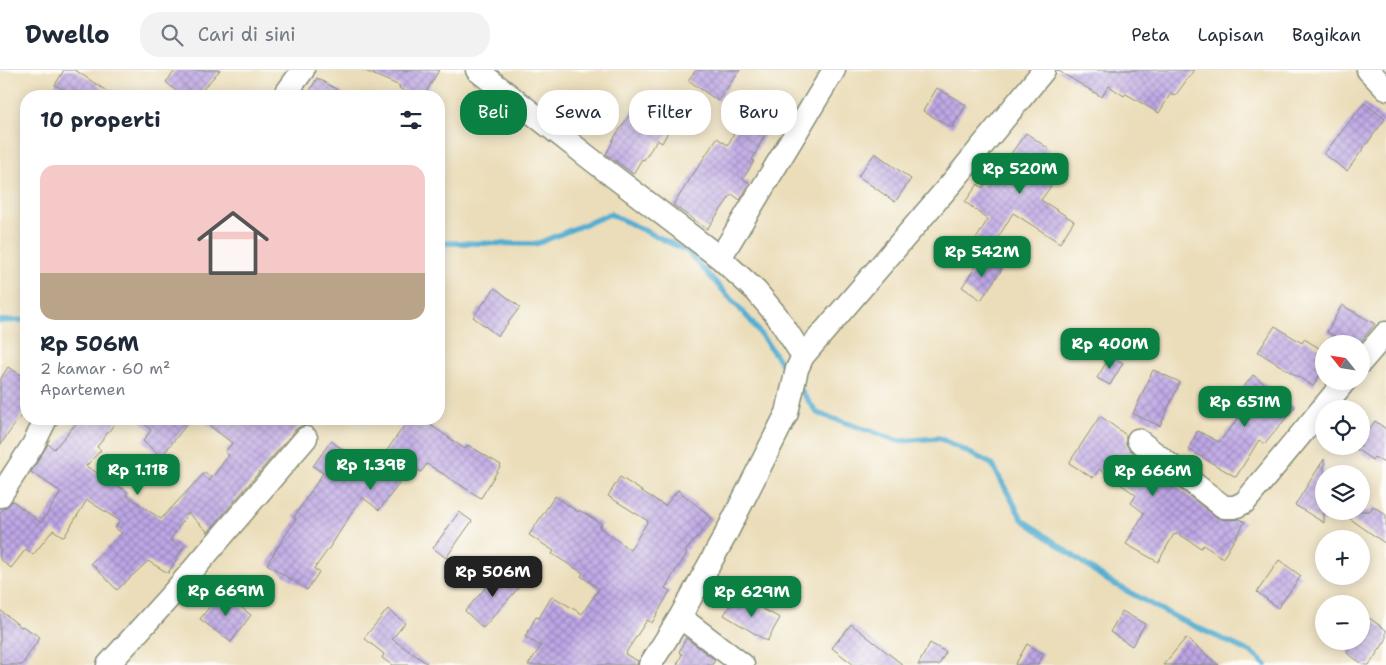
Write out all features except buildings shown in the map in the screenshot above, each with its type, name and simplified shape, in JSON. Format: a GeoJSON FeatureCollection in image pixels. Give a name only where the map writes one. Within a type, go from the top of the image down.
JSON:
{"type":"FeatureCollection","features":[{"type":"Feature","properties":{"kind":"street"},"geometry":{"type":"LineString","coordinates":[[288,90],[303,70]]}},
{"type":"Feature","properties":{"kind":"street"},"geometry":{"type":"LineString","coordinates":[[477,70],[720,258],[777,316],[800,362]]}},
{"type":"Feature","properties":{"kind":"street"},"geometry":{"type":"LineString","coordinates":[[720,258],[834,70]]}},
{"type":"Feature","properties":{"kind":"street"},"geometry":{"type":"LineString","coordinates":[[650,665],[680,617],[724,536],[787,412],[800,362],[955,179],[1044,70]]}},
{"type":"Feature","properties":{"kind":"street"},"geometry":{"type":"LineString","coordinates":[[1368,70],[1386,89]]}},
{"type":"Feature","properties":{"kind":"street"},"geometry":{"type":"LineString","coordinates":[[1370,352],[1386,333]]}},
{"type":"Feature","properties":{"kind":"street"},"geometry":{"type":"LineString","coordinates":[[1138,440],[1224,507],[1235,507],[1245,502],[1338,390]]}},
{"type":"Feature","properties":{"kind":"street"},"geometry":{"type":"LineString","coordinates":[[0,496],[43,425]]}},
{"type":"Feature","properties":{"kind":"street"},"geometry":{"type":"LineString","coordinates":[[108,665],[187,577],[306,438]]}},
{"type":"Feature","properties":{"kind":"street"},"geometry":{"type":"LineString","coordinates":[[680,617],[743,665]]}},
{"type":"Feature","properties":{"kind":"waterway"},"geometry":{"type":"LineString","coordinates":[[445,244],[536,244],[610,214],[687,251],[751,321],[789,374]]}},
{"type":"Feature","properties":{"kind":"waterway"},"geometry":{"type":"LineString","coordinates":[[0,321],[20,320]]}},
{"type":"Feature","properties":{"kind":"waterway"},"geometry":{"type":"LineString","coordinates":[[799,388],[817,413],[899,441],[939,438],[992,464],[1022,519],[1107,580],[1175,617],[1252,653],[1266,665]]}}]}
